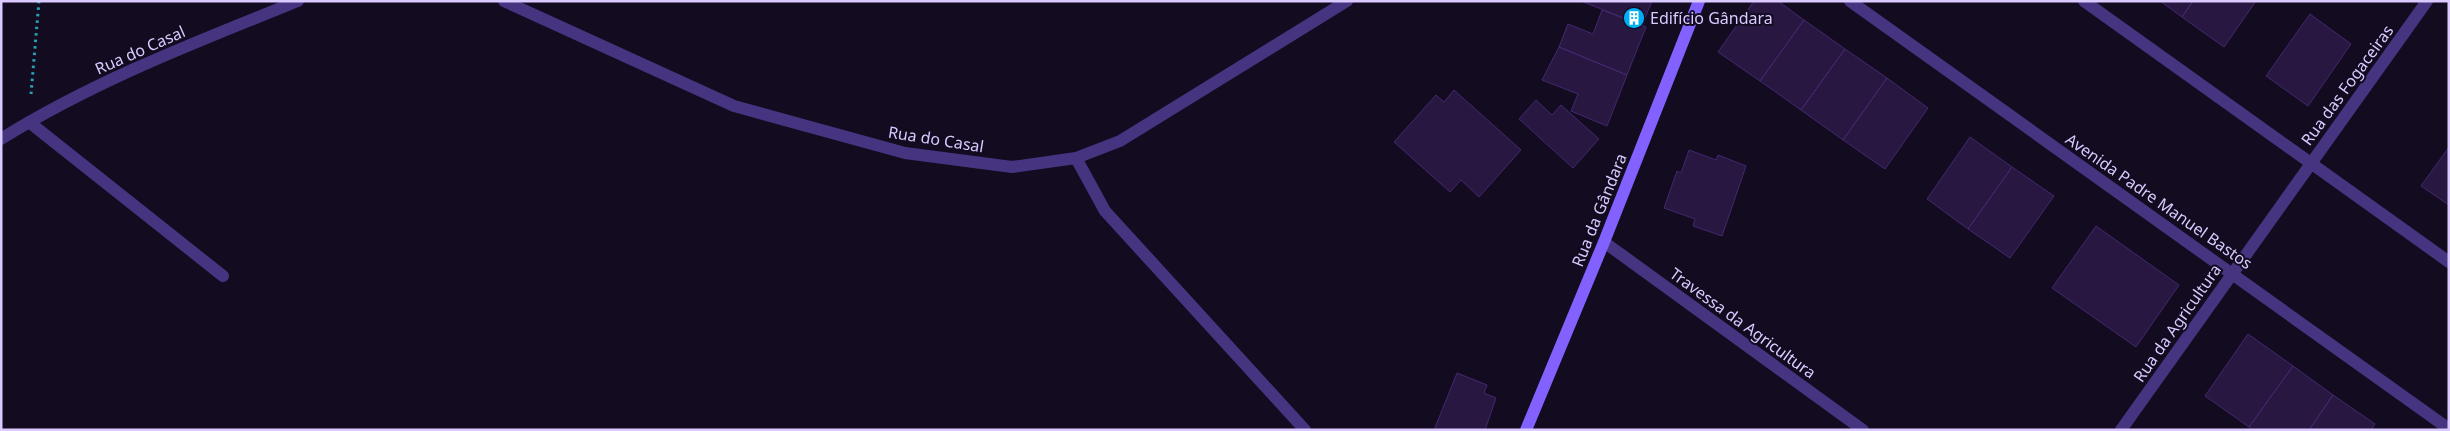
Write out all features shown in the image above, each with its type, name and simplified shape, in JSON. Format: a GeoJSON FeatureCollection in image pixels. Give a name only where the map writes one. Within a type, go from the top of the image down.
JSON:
{"type":"FeatureCollection","features":[{"type":"Feature","properties":{"kind":"main road","name":"Rua da Gândara"},"geometry":{"type":"LineString","coordinates":[[1526,430],[1604,242],[1699,1]]}},
{"type":"Feature","properties":{"kind":"street","name":"Rua do Casal"},"geometry":{"type":"LineString","coordinates":[[1,139],[29,122],[132,68],[298,1]]}},
{"type":"Feature","properties":{"kind":"street","name":"Rua do Casal"},"geometry":{"type":"LineString","coordinates":[[504,1],[734,106],[905,154],[1012,167],[1076,158],[1120,141],[1347,1]]}},
{"type":"Feature","properties":{"kind":"street","name":"Avenida Padre Manuel Bastos"},"geometry":{"type":"LineString","coordinates":[[1850,1],[2449,429]]}},
{"type":"Feature","properties":{"kind":"street"},"geometry":{"type":"LineString","coordinates":[[2084,1],[2312,162],[2449,262]]}},
{"type":"Feature","properties":{"kind":"street","name":"Rua das Fogaceiras"},"geometry":{"type":"LineString","coordinates":[[2312,162],[2427,1]]}},
{"type":"Feature","properties":{"kind":"street"},"geometry":{"type":"LineString","coordinates":[[29,122],[223,276]]}},
{"type":"Feature","properties":{"kind":"street"},"geometry":{"type":"LineString","coordinates":[[1076,158],[1104,211],[1305,430]]}},
{"type":"Feature","properties":{"kind":"street","name":"Rua da Agricultura"},"geometry":{"type":"LineString","coordinates":[[2121,430],[2312,162]]}},
{"type":"Feature","properties":{"kind":"street","name":"Travessa da Agricultura"},"geometry":{"type":"LineString","coordinates":[[1604,242],[1864,430]]}},
{"type":"Feature","properties":{"kind":"path"},"geometry":{"type":"LineString","coordinates":[[29,122],[39,1]]}},
{"type":"Feature","properties":{"kind":"building","name":"Edifício Gândara"},"geometry":{"type":"Polygon","coordinates":[[[1581,1],[1652,1],[1642,25],[1581,1]]]}},
{"type":"Feature","properties":{"kind":"building"},"geometry":{"type":"Polygon","coordinates":[[[1754,1],[1778,1],[1804,20],[1760,81],[1718,52],[1754,1]]]}},
{"type":"Feature","properties":{"kind":"building"},"geometry":{"type":"Polygon","coordinates":[[[2160,1],[2193,1],[2182,17],[2160,1]]]}},
{"type":"Feature","properties":{"kind":"building"},"geometry":{"type":"Polygon","coordinates":[[[2193,1],[2256,1],[2224,47],[2182,17],[2193,1]]]}},
{"type":"Feature","properties":{"kind":"building"},"geometry":{"type":"Polygon","coordinates":[[[1602,10],[1646,27],[1627,75],[1559,47],[1568,24],[1593,34],[1602,10]]]}},
{"type":"Feature","properties":{"kind":"building"},"geometry":{"type":"Polygon","coordinates":[[[2310,14],[2351,44],[2308,106],[2266,76],[2310,14]]]}},
{"type":"Feature","properties":{"kind":"building"},"geometry":{"type":"Polygon","coordinates":[[[1804,20],[1845,49],[1801,110],[1760,81],[1804,20]]]}},
{"type":"Feature","properties":{"kind":"building"},"geometry":{"type":"Polygon","coordinates":[[[1559,47],[1627,75],[1607,126],[1571,111],[1578,94],[1542,80],[1559,47]]]}},
{"type":"Feature","properties":{"kind":"building"},"geometry":{"type":"Polygon","coordinates":[[[1845,49],[1887,78],[1843,140],[1801,110],[1845,49]]]}},
{"type":"Feature","properties":{"kind":"building"},"geometry":{"type":"Polygon","coordinates":[[[1887,78],[1928,108],[1885,169],[1843,140],[1887,78]]]}},
{"type":"Feature","properties":{"kind":"building"},"geometry":{"type":"Polygon","coordinates":[[[1454,90],[1521,150],[1479,197],[1461,180],[1450,192],[1394,142],[1436,95],[1444,102],[1454,90]]]}},
{"type":"Feature","properties":{"kind":"building"},"geometry":{"type":"Polygon","coordinates":[[[1536,100],[1552,115],[1561,105],[1599,139],[1573,168],[1519,119],[1536,100]]]}},
{"type":"Feature","properties":{"kind":"building"},"geometry":{"type":"Polygon","coordinates":[[[1970,137],[2012,167],[1968,229],[1927,199],[1970,137]]]}},
{"type":"Feature","properties":{"kind":"building"},"geometry":{"type":"Polygon","coordinates":[[[2449,147],[2449,205],[2421,186],[2449,147]]]}},
{"type":"Feature","properties":{"kind":"building"},"geometry":{"type":"Polygon","coordinates":[[[1689,150],[1716,160],[1718,155],[1746,166],[1722,236],[1693,226],[1695,219],[1664,208],[1677,171],[1681,173],[1689,150]]]}},
{"type":"Feature","properties":{"kind":"building"},"geometry":{"type":"Polygon","coordinates":[[[2012,167],[2054,196],[2010,258],[1968,229],[2012,167]]]}},
{"type":"Feature","properties":{"kind":"building"},"geometry":{"type":"Polygon","coordinates":[[[2096,226],[2179,285],[2136,347],[2052,288],[2096,226]]]}},
{"type":"Feature","properties":{"kind":"building"},"geometry":{"type":"Polygon","coordinates":[[[2248,334],[2293,366],[2249,427],[2205,396],[2248,334]]]}},
{"type":"Feature","properties":{"kind":"building"},"geometry":{"type":"Polygon","coordinates":[[[2293,366],[2333,395],[2309,430],[2252,430],[2249,427],[2293,366]]]}},
{"type":"Feature","properties":{"kind":"building"},"geometry":{"type":"Polygon","coordinates":[[[1457,373],[1487,385],[1484,393],[1496,398],[1485,430],[1434,430],[1457,373]]]}},
{"type":"Feature","properties":{"kind":"building"},"geometry":{"type":"Polygon","coordinates":[[[2333,395],[2375,424],[2371,430],[2309,430],[2333,395]]]}},
{"type":"Feature","properties":{"kind":"place","name":"Edifício Gândara"},"geometry":{"type":"Point","coordinates":[1634,18]}}]}
